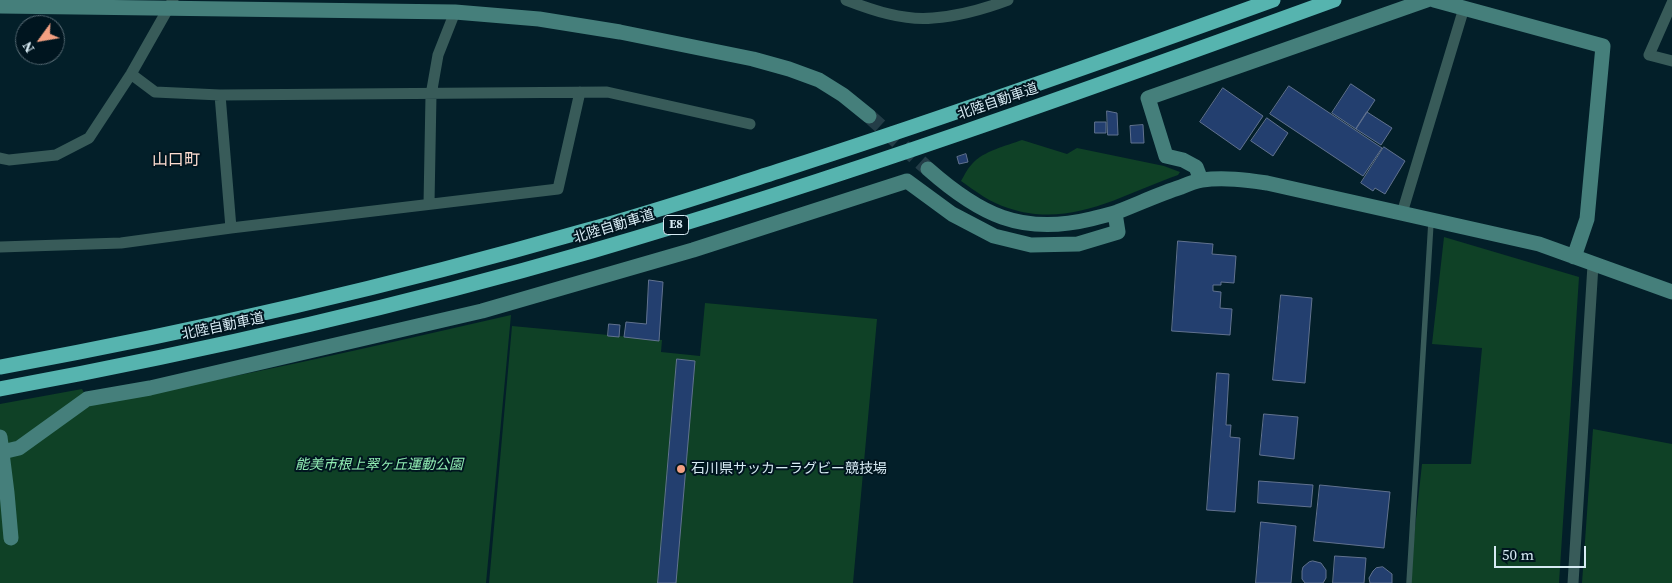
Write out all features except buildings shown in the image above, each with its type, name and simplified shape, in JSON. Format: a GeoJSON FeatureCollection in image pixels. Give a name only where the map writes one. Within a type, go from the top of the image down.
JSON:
{"type":"FeatureCollection","features":[{"type":"Feature","properties":{"kind":"highway","name":"北陸自動車道"},"geometry":{"type":"LineString","coordinates":[[0,367],[72,354],[330,298],[587,231],[862,144],[1139,49],[1273,0]]}},
{"type":"Feature","properties":{"kind":"highway","name":"北陸自動車道"},"geometry":{"type":"LineString","coordinates":[[0,389],[102,370],[335,318],[592,251],[870,164],[1144,69],[1334,0]]}},
{"type":"Feature","properties":{"kind":"street"},"geometry":{"type":"LineString","coordinates":[[846,0],[892,14],[932,19],[977,11],[1008,0]]}},
{"type":"Feature","properties":{"kind":"street"},"geometry":{"type":"LineString","coordinates":[[1201,180],[1196,167],[1183,160],[1166,156],[1148,98],[1427,0]]}},
{"type":"Feature","properties":{"kind":"street"},"geometry":{"type":"LineString","coordinates":[[1434,0],[1604,46],[1587,219],[1574,258]]}},
{"type":"Feature","properties":{"kind":"street"},"geometry":{"type":"LineString","coordinates":[[1672,3],[1649,56],[1672,61]]}},
{"type":"Feature","properties":{"kind":"street"},"geometry":{"type":"LineString","coordinates":[[0,6],[170,4],[456,6],[620,32],[789,68],[819,80],[843,95],[869,116]]}},
{"type":"Feature","properties":{"kind":"street"},"geometry":{"type":"LineString","coordinates":[[0,158],[9,160],[56,154],[89,138],[131,74],[170,4]]}},
{"type":"Feature","properties":{"kind":"street"},"geometry":{"type":"LineString","coordinates":[[429,204],[431,95],[438,55],[456,6]]}},
{"type":"Feature","properties":{"kind":"street"},"geometry":{"type":"LineString","coordinates":[[1402,213],[1464,8]]}},
{"type":"Feature","properties":{"kind":"street"},"geometry":{"type":"LineString","coordinates":[[131,74],[155,92],[220,95],[431,95],[607,92],[750,124]]}},
{"type":"Feature","properties":{"kind":"street"},"geometry":{"type":"LineString","coordinates":[[0,247],[121,243],[558,189],[580,92]]}},
{"type":"Feature","properties":{"kind":"street"},"geometry":{"type":"LineString","coordinates":[[220,95],[231,228]]}},
{"type":"Feature","properties":{"kind":"street"},"geometry":{"type":"LineString","coordinates":[[928,169],[952,190],[974,205],[996,216],[1022,223],[1047,226],[1073,224],[1115,213],[1158,194],[1201,180],[1236,179],[1267,183],[1539,244],[1672,292]]}},
{"type":"Feature","properties":{"kind":"street"},"geometry":{"type":"LineString","coordinates":[[7,526],[1,444],[19,448],[87,399],[150,388],[482,311],[693,250],[907,180],[952,214],[994,236],[1032,245],[1078,244],[1118,232],[1115,213]]}},
{"type":"Feature","properties":{"kind":"street"},"geometry":{"type":"LineString","coordinates":[[1573,583],[1593,265]]}},
{"type":"Feature","properties":{"kind":"lane"},"geometry":{"type":"LineString","coordinates":[[1409,583],[1431,220]]}},
{"type":"Feature","properties":{"kind":"green space"},"geometry":{"type":"Polygon","coordinates":[[[1022,140],[1067,154],[1077,148],[1164,166],[1180,172],[1178,175],[1116,200],[1074,212],[1053,215],[1031,213],[1002,206],[961,181],[967,170],[977,159],[995,149],[1022,140]]]}},
{"type":"Feature","properties":{"kind":"green space"},"geometry":{"type":"Polygon","coordinates":[[[1444,237],[1579,277],[1559,583],[1409,583],[1422,464],[1471,464],[1482,348],[1432,344],[1444,237]]]}},
{"type":"Feature","properties":{"kind":"green space","name":"石川県サッカーラグビー競技場"},"geometry":{"type":"Polygon","coordinates":[[[705,303],[877,319],[853,583],[489,583],[512,326],[662,340],[661,352],[700,356],[705,303]]]}},
{"type":"Feature","properties":{"kind":"green space","name":"能美市根上翠ヶ丘運動公園"},"geometry":{"type":"Polygon","coordinates":[[[511,315],[486,583],[0,583],[0,404],[82,389],[90,404],[353,351],[511,315]]]}},
{"type":"Feature","properties":{"kind":"green space"},"geometry":{"type":"Polygon","coordinates":[[[1593,429],[1672,444],[1672,583],[1582,583],[1593,429]]]}},
{"type":"Feature","properties":{"kind":"tunnel"},"geometry":{"type":"LineString","coordinates":[[869,116],[928,169]]}},
{"type":"Feature","properties":{"kind":"place","name":"石川県サッカーラグビー競技場"},"geometry":{"type":"Point","coordinates":[681,469]}},
{"type":"Feature","properties":{"kind":"district","name":"山口町"},"geometry":{"type":"Point","coordinates":[176,161]}}]}
